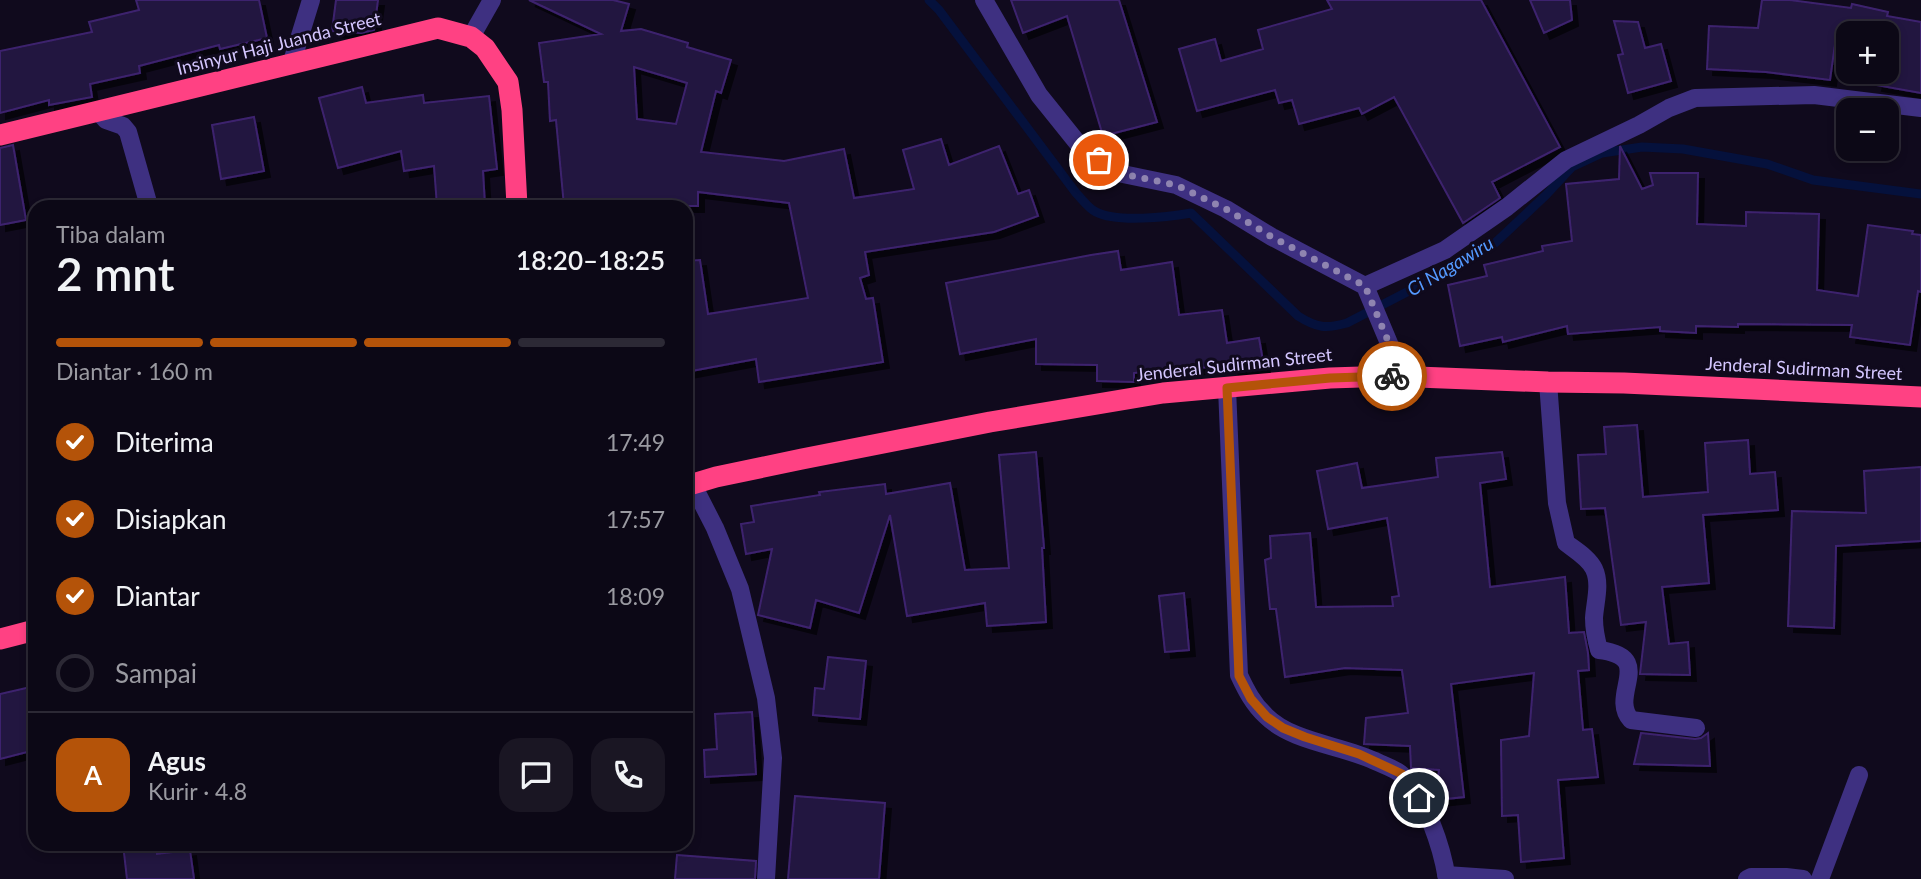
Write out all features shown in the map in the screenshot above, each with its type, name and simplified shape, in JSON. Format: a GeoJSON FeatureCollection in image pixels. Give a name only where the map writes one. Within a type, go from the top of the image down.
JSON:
{"type":"FeatureCollection","features":[{"type":"Feature","properties":{"kind":"highway","name":"Insinyur Haji Juanda Street"},"geometry":{"type":"LineString","coordinates":[[0,135],[438,28],[471,37]]}},
{"type":"Feature","properties":{"kind":"highway"},"geometry":{"type":"LineString","coordinates":[[471,37],[485,48],[508,82],[513,121],[517,200]]}},
{"type":"Feature","properties":{"kind":"highway","name":"Jenderal Sudirman Street"},"geometry":{"type":"LineString","coordinates":[[693,484],[802,459],[990,422],[1163,393],[1330,378],[1392,376],[1624,383],[1921,397]]}},
{"type":"Feature","properties":{"kind":"highway"},"geometry":{"type":"LineString","coordinates":[[0,639],[28,632]]}},
{"type":"Feature","properties":{"kind":"street"},"geometry":{"type":"LineString","coordinates":[[291,65],[311,0]]}},
{"type":"Feature","properties":{"kind":"street"},"geometry":{"type":"LineString","coordinates":[[471,37],[492,0]]}},
{"type":"Feature","properties":{"kind":"street"},"geometry":{"type":"LineString","coordinates":[[984,0],[1039,95],[1080,146],[1118,173],[1176,185],[1226,209],[1272,237],[1365,286],[1391,348],[1392,376]]}},
{"type":"Feature","properties":{"kind":"street"},"geometry":{"type":"LineString","coordinates":[[1365,286],[1445,250],[1507,207],[1566,160],[1669,108],[1695,98],[1814,95],[1921,108]]}},
{"type":"Feature","properties":{"kind":"street"},"geometry":{"type":"LineString","coordinates":[[98,111],[106,120],[123,126],[128,132],[147,200]]}},
{"type":"Feature","properties":{"kind":"street"},"geometry":{"type":"LineString","coordinates":[[1548,382],[1557,503],[1566,543],[1594,567],[1597,580],[1595,638],[1599,650],[1616,652],[1628,665],[1630,674],[1624,691],[1627,716],[1631,720],[1696,728]]}},
{"type":"Feature","properties":{"kind":"street"},"geometry":{"type":"LineString","coordinates":[[1227,388],[1239,676],[1251,699],[1267,717],[1283,728],[1359,754],[1402,774],[1424,808],[1437,839],[1447,877],[1505,879]]}},
{"type":"Feature","properties":{"kind":"street"},"geometry":{"type":"LineString","coordinates":[[693,490],[715,528],[740,589],[766,698],[773,758],[766,879]]}},
{"type":"Feature","properties":{"kind":"street"},"geometry":{"type":"LineString","coordinates":[[1820,879],[1859,775]]}},
{"type":"Feature","properties":{"kind":"street"},"geometry":{"type":"LineString","coordinates":[[1747,879],[1803,879]]}},
{"type":"Feature","properties":{"kind":"building"},"geometry":{"type":"Polygon","coordinates":[[[136,0],[259,0],[267,38],[220,49],[219,45],[139,66],[140,73],[90,84],[92,97],[49,105],[49,100],[0,113],[0,51],[92,32],[89,22],[139,10],[136,0]]]}},
{"type":"Feature","properties":{"kind":"building"},"geometry":{"type":"Polygon","coordinates":[[[336,0],[378,0],[374,30],[361,33],[332,31],[336,0]]]}},
{"type":"Feature","properties":{"kind":"building"},"geometry":{"type":"Polygon","coordinates":[[[529,0],[613,0],[629,4],[621,31],[641,29],[731,60],[721,93],[716,91],[701,152],[784,161],[844,149],[854,198],[914,189],[903,150],[941,139],[949,165],[999,146],[1018,194],[1029,190],[1038,216],[994,232],[865,252],[869,275],[860,278],[866,299],[873,298],[883,362],[759,382],[756,359],[693,371],[693,260],[700,260],[708,314],[808,298],[789,203],[698,192],[698,206],[693,206],[693,200],[563,200],[556,120],[550,121],[548,82],[544,82],[539,43],[601,34],[529,0]],[[634,67],[637,119],[676,124],[687,83],[634,67]]]}},
{"type":"Feature","properties":{"kind":"building"},"geometry":{"type":"Polygon","coordinates":[[[1011,0],[1119,0],[1157,122],[1103,136],[1067,16],[1023,33],[1011,0]]]}},
{"type":"Feature","properties":{"kind":"building"},"geometry":{"type":"Polygon","coordinates":[[[1327,0],[1481,0],[1560,147],[1492,182],[1500,198],[1463,223],[1394,97],[1362,114],[1359,108],[1299,124],[1292,100],[1279,103],[1275,90],[1197,111],[1179,49],[1215,39],[1221,61],[1263,49],[1258,30],[1332,9],[1327,0]]]}},
{"type":"Feature","properties":{"kind":"building"},"geometry":{"type":"Polygon","coordinates":[[[1530,0],[1570,0],[1572,20],[1544,33],[1530,0]]]}},
{"type":"Feature","properties":{"kind":"building"},"geometry":{"type":"Polygon","coordinates":[[[1762,0],[1790,0],[1851,8],[1852,4],[1888,12],[1887,16],[1921,22],[1921,93],[1876,85],[1899,84],[1899,21],[1836,21],[1830,80],[1766,72],[1707,69],[1709,26],[1758,28],[1762,0]]]}},
{"type":"Feature","properties":{"kind":"building"},"geometry":{"type":"Polygon","coordinates":[[[1614,21],[1638,22],[1645,48],[1661,44],[1671,81],[1628,93],[1618,55],[1623,54],[1614,21]]]}},
{"type":"Feature","properties":{"kind":"building"},"geometry":{"type":"Polygon","coordinates":[[[362,87],[366,103],[423,95],[424,103],[489,96],[497,169],[483,171],[485,200],[437,200],[434,166],[404,171],[401,151],[338,168],[319,98],[362,87]]]}},
{"type":"Feature","properties":{"kind":"building"},"geometry":{"type":"Polygon","coordinates":[[[254,117],[264,171],[221,179],[212,125],[254,117]]]}},
{"type":"Feature","properties":{"kind":"building"},"geometry":{"type":"Polygon","coordinates":[[[13,145],[26,220],[0,225],[0,148],[13,145]]]}},
{"type":"Feature","properties":{"kind":"building"},"geometry":{"type":"Polygon","coordinates":[[[1620,146],[1642,189],[1653,185],[1650,173],[1698,173],[1697,224],[1746,226],[1746,212],[1819,214],[1817,290],[1858,296],[1868,225],[1913,231],[1912,234],[1921,235],[1921,292],[1918,291],[1910,345],[1850,337],[1852,325],[1738,324],[1738,327],[1696,326],[1696,333],[1660,331],[1660,327],[1568,334],[1567,326],[1503,342],[1502,337],[1460,346],[1448,285],[1487,276],[1484,265],[1543,251],[1542,246],[1572,241],[1566,184],[1619,179],[1620,146]]]}},
{"type":"Feature","properties":{"kind":"building"},"geometry":{"type":"Polygon","coordinates":[[[1118,251],[1121,270],[1172,262],[1179,315],[1222,310],[1227,343],[1259,338],[1264,367],[1233,372],[1232,364],[1168,372],[1167,368],[1134,373],[1134,382],[1097,381],[1097,365],[1036,364],[1036,339],[960,354],[946,283],[1118,251]]]}},
{"type":"Feature","properties":{"kind":"building"},"geometry":{"type":"Polygon","coordinates":[[[1637,425],[1643,497],[1708,492],[1705,443],[1748,440],[1750,474],[1775,472],[1778,510],[1703,515],[1709,583],[1662,587],[1669,644],[1688,642],[1690,675],[1640,674],[1646,622],[1621,625],[1605,508],[1581,509],[1578,455],[1606,454],[1604,427],[1637,425]]]}},
{"type":"Feature","properties":{"kind":"building"},"geometry":{"type":"Polygon","coordinates":[[[1036,452],[1044,548],[1046,622],[987,626],[985,603],[907,616],[890,515],[859,613],[816,600],[810,628],[758,615],[772,549],[746,554],[741,524],[754,522],[751,506],[820,495],[819,492],[885,484],[886,494],[950,483],[965,570],[1009,568],[999,455],[1036,452]]]}},
{"type":"Feature","properties":{"kind":"building"},"geometry":{"type":"Polygon","coordinates":[[[1502,452],[1506,479],[1480,483],[1490,587],[1565,577],[1569,633],[1584,632],[1588,653],[1589,670],[1578,671],[1583,730],[1592,729],[1598,777],[1558,780],[1564,858],[1521,862],[1518,815],[1502,816],[1501,740],[1529,736],[1534,673],[1451,684],[1464,797],[1436,800],[1439,770],[1411,768],[1410,746],[1364,744],[1366,718],[1408,713],[1402,670],[1345,668],[1285,677],[1276,609],[1270,609],[1265,560],[1271,558],[1270,536],[1310,533],[1316,607],[1393,606],[1392,597],[1399,596],[1387,518],[1328,529],[1317,471],[1357,463],[1362,488],[1438,477],[1436,458],[1502,452]]]}},
{"type":"Feature","properties":{"kind":"building"},"geometry":{"type":"Polygon","coordinates":[[[1921,467],[1921,541],[1836,546],[1834,628],[1788,626],[1792,511],[1866,513],[1864,471],[1921,467]]]}},
{"type":"Feature","properties":{"kind":"building"},"geometry":{"type":"Polygon","coordinates":[[[1184,593],[1189,650],[1165,652],[1159,596],[1184,593]]]}},
{"type":"Feature","properties":{"kind":"building"},"geometry":{"type":"Polygon","coordinates":[[[828,657],[866,661],[860,719],[813,715],[815,688],[824,689],[828,657]]]}},
{"type":"Feature","properties":{"kind":"building"},"geometry":{"type":"Polygon","coordinates":[[[28,688],[28,752],[0,759],[0,694],[28,688]]]}},
{"type":"Feature","properties":{"kind":"building"},"geometry":{"type":"Polygon","coordinates":[[[752,712],[756,774],[705,777],[704,750],[717,749],[715,714],[752,712]]]}},
{"type":"Feature","properties":{"kind":"building"},"geometry":{"type":"Polygon","coordinates":[[[1641,733],[1695,739],[1708,733],[1710,766],[1634,764],[1641,733]]]}},
{"type":"Feature","properties":{"kind":"building"},"geometry":{"type":"Polygon","coordinates":[[[795,796],[885,803],[879,879],[788,879],[795,796]]]}},
{"type":"Feature","properties":{"kind":"building"},"geometry":{"type":"Polygon","coordinates":[[[124,851],[157,851],[157,854],[190,851],[194,879],[127,879],[124,851]]]}},
{"type":"Feature","properties":{"kind":"building"},"geometry":{"type":"Polygon","coordinates":[[[677,855],[756,861],[755,879],[675,879],[677,855]]]}},
{"type":"Feature","properties":{"kind":"waterway","name":"Ci Nagawiru"},"geometry":{"type":"LineString","coordinates":[[929,0],[1091,209],[1105,215],[1129,218],[1191,213],[1298,316],[1322,326],[1347,323],[1467,261],[1495,243],[1572,167],[1602,153],[1642,147],[1683,149],[1767,164],[1813,180],[1921,194]]}},
{"type":"Feature","properties":{"kind":"way so far"},"geometry":{"type":"LineString","coordinates":[[1099,160],[1118,173],[1176,185],[1226,209],[1272,237],[1365,286],[1391,348],[1392,376]]}},
{"type":"Feature","properties":{"kind":"route"},"geometry":{"type":"LineString","coordinates":[[1392,376],[1330,378],[1227,388],[1239,676],[1251,699],[1267,717],[1283,728],[1359,754],[1402,774],[1419,798]]}}]}
